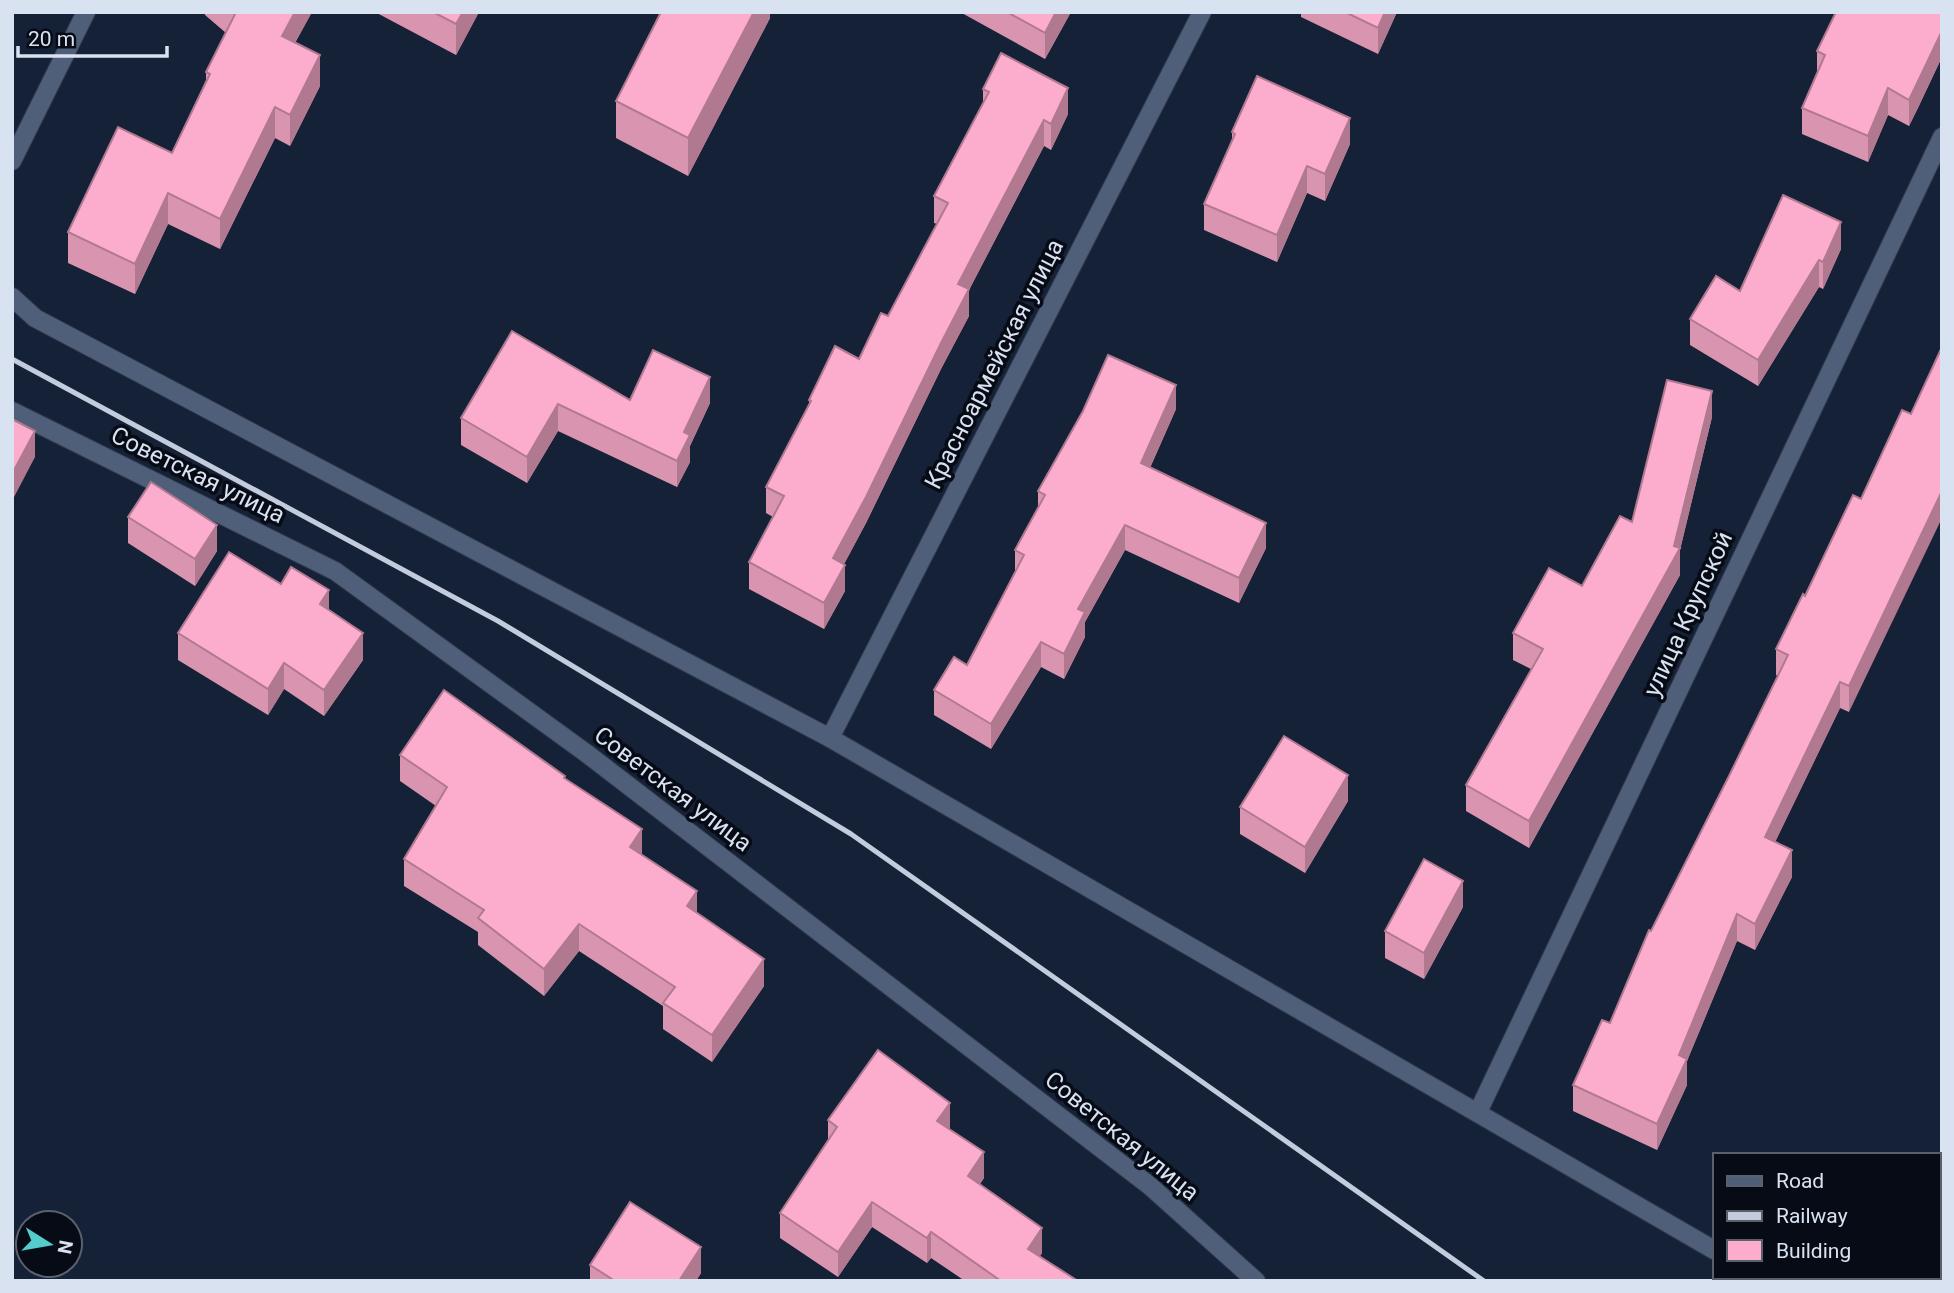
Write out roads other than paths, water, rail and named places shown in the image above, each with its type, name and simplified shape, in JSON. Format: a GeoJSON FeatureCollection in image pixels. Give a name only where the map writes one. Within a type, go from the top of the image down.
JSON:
{"type":"FeatureCollection","features":[{"type":"Feature","properties":{"kind":"street"},"geometry":{"type":"LineString","coordinates":[[12,161],[86,12]]}},
{"type":"Feature","properties":{"kind":"street","name":"Красноармейская улица"},"geometry":{"type":"LineString","coordinates":[[830,738],[1202,12]]}},
{"type":"Feature","properties":{"kind":"street","name":"улица Крупской"},"geometry":{"type":"LineString","coordinates":[[1478,1112],[1942,137]]}},
{"type":"Feature","properties":{"kind":"street"},"geometry":{"type":"LineString","coordinates":[[12,297],[36,318],[830,738],[1713,1249]]}},
{"type":"Feature","properties":{"kind":"street","name":"Советская улица"},"geometry":{"type":"LineString","coordinates":[[12,411],[335,571],[586,753],[1139,1178],[1256,1281]]}},
{"type":"Feature","properties":{"kind":"railway"},"geometry":{"type":"LineString","coordinates":[[12,359],[498,621],[851,834],[1484,1281]]}}]}
